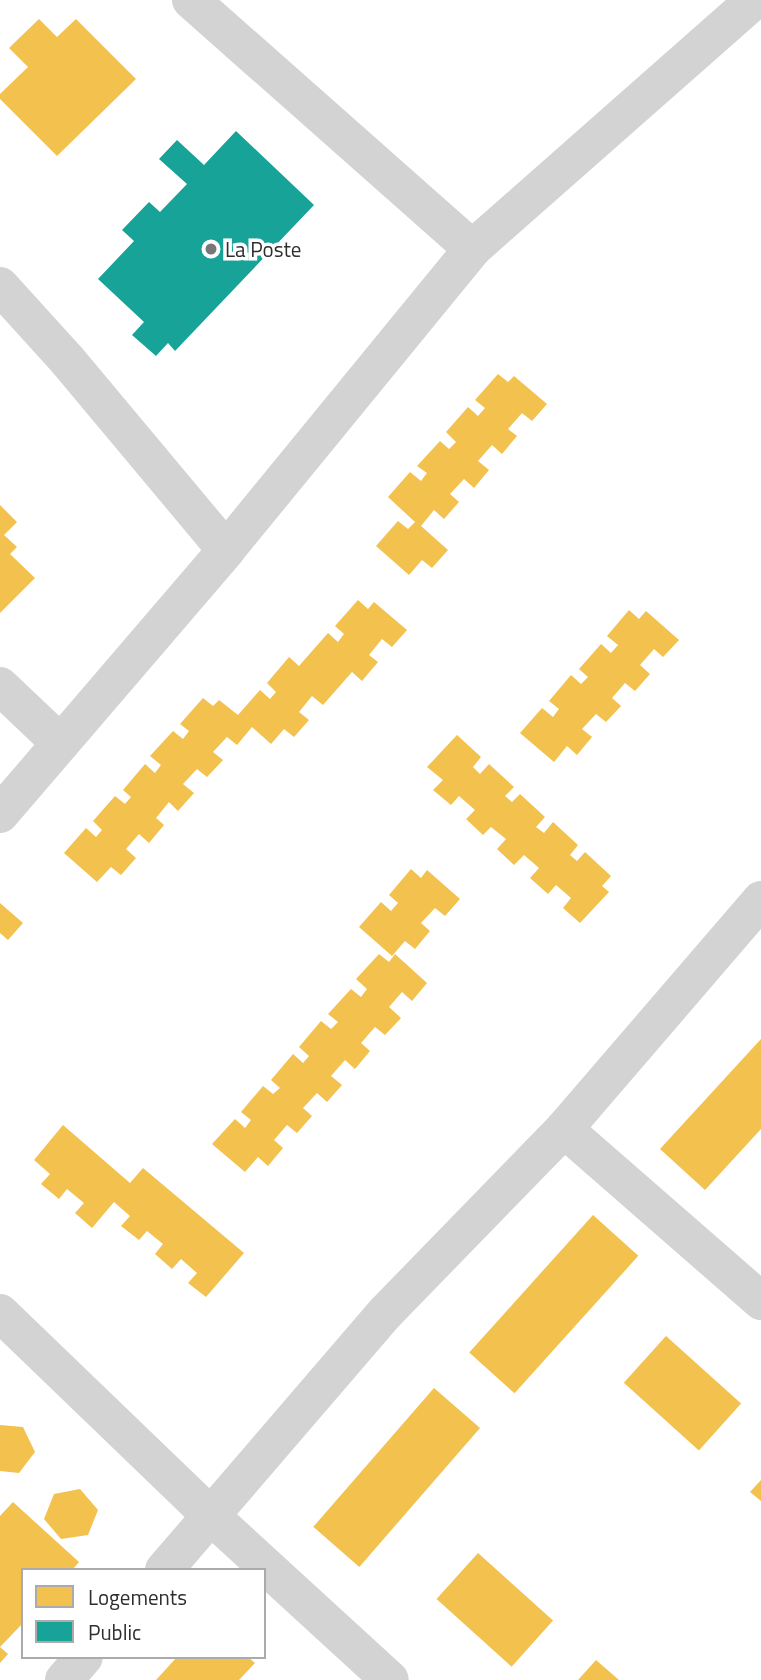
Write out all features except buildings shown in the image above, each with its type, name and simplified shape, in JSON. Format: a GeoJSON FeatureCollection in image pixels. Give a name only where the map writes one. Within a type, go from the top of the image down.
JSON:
{"type":"FeatureCollection","features":[{"type":"Feature","properties":{"kind":"street"},"geometry":{"type":"LineString","coordinates":[[191,0],[472,249]]}},
{"type":"Feature","properties":{"kind":"street"},"geometry":{"type":"LineString","coordinates":[[0,814],[226,550],[472,249],[754,0]]}},
{"type":"Feature","properties":{"kind":"street"},"geometry":{"type":"LineString","coordinates":[[0,286],[68,360],[226,550]]}},
{"type":"Feature","properties":{"kind":"street"},"geometry":{"type":"LineString","coordinates":[[0,686],[60,743]]}},
{"type":"Feature","properties":{"kind":"street"},"geometry":{"type":"LineString","coordinates":[[166,1568],[386,1312],[564,1129],[662,1011],[761,900]]}},
{"type":"Feature","properties":{"kind":"street"},"geometry":{"type":"LineString","coordinates":[[564,1129],[761,1301]]}},
{"type":"Feature","properties":{"kind":"street"},"geometry":{"type":"LineString","coordinates":[[0,1312],[212,1517],[390,1680]]}},
{"type":"Feature","properties":{"kind":"street"},"geometry":{"type":"LineString","coordinates":[[64,1680],[82,1659]]}},
{"type":"Feature","properties":{"kind":"place","name":"La Poste"},"geometry":{"type":"Point","coordinates":[211,249]}}]}
